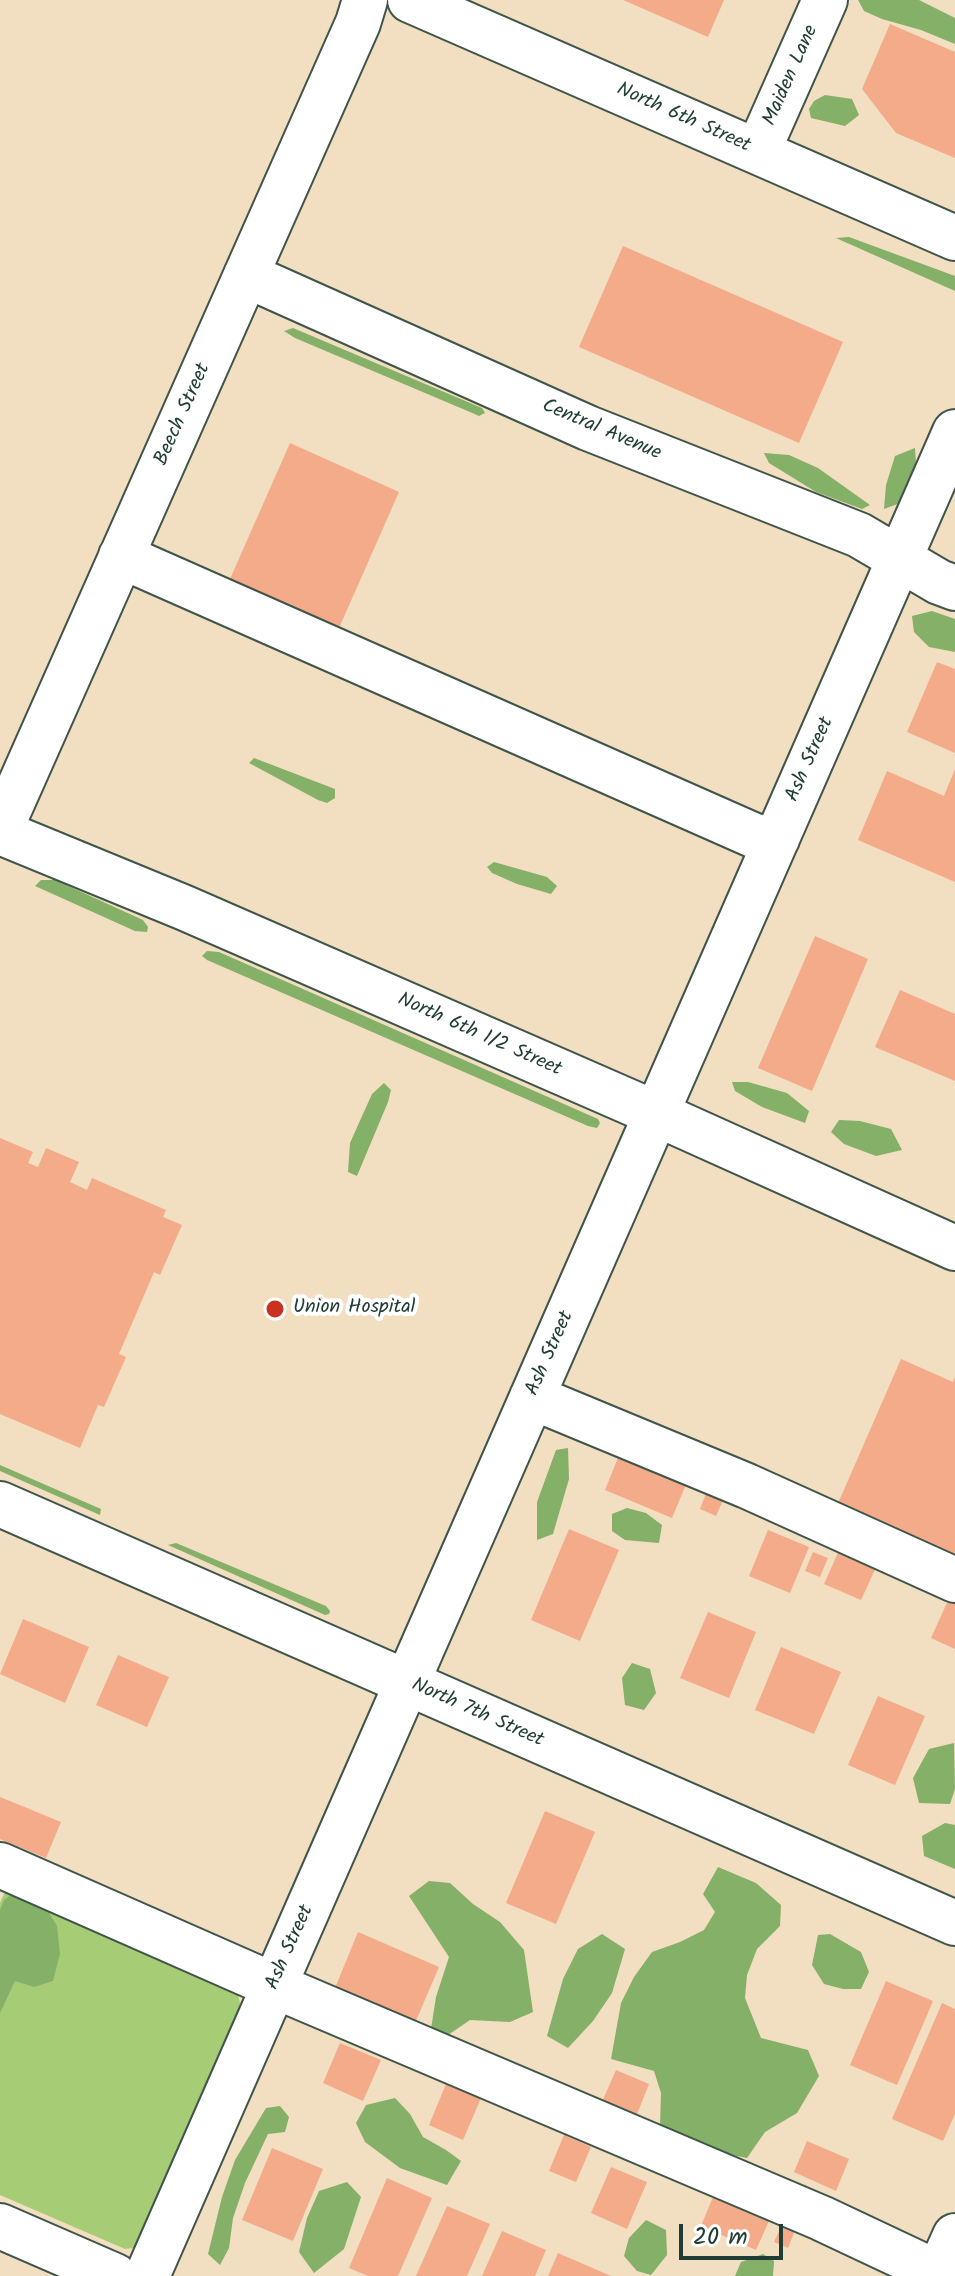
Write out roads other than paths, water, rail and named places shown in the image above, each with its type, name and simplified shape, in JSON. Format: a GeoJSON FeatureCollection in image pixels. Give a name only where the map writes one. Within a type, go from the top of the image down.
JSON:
{"type":"FeatureCollection","features":[{"type":"Feature","properties":{"kind":"street","name":"Beech Street"},"geometry":{"type":"LineString","coordinates":[[0,831],[358,23],[365,0]]}},
{"type":"Feature","properties":{"kind":"street","name":"North 6th Street"},"geometry":{"type":"LineString","coordinates":[[410,0],[955,238]]}},
{"type":"Feature","properties":{"kind":"street","name":"Maiden Lane"},"geometry":{"type":"LineString","coordinates":[[758,151],[825,0]]}},
{"type":"Feature","properties":{"kind":"street","name":"Central Avenue"},"geometry":{"type":"LineString","coordinates":[[246,275],[588,428],[859,535],[939,582],[955,588]]}},
{"type":"Feature","properties":{"kind":"street","name":"Ash Street"},"geometry":{"type":"LineString","coordinates":[[147,2276],[955,432]]}},
{"type":"Feature","properties":{"kind":"street"},"geometry":{"type":"LineString","coordinates":[[121,556],[755,836],[777,839]]}},
{"type":"Feature","properties":{"kind":"street","name":"North 6th 1/2 Street"},"geometry":{"type":"LineString","coordinates":[[0,831],[185,908],[657,1114],[955,1248]]}},
{"type":"Feature","properties":{"kind":"street"},"geometry":{"type":"LineString","coordinates":[[532,1397],[747,1486],[955,1580]]}},
{"type":"Feature","properties":{"kind":"street","name":"North 7th Street"},"geometry":{"type":"LineString","coordinates":[[0,1504],[955,1923]]}},
{"type":"Feature","properties":{"kind":"street"},"geometry":{"type":"LineString","coordinates":[[0,1865],[275,1986],[821,2218],[944,2265]]}},
{"type":"Feature","properties":{"kind":"street"},"geometry":{"type":"LineString","coordinates":[[0,2226],[115,2276]]}},
{"type":"Feature","properties":{"kind":"place","name":"Union Hospital"},"geometry":{"type":"Point","coordinates":[275,1309]}}]}
